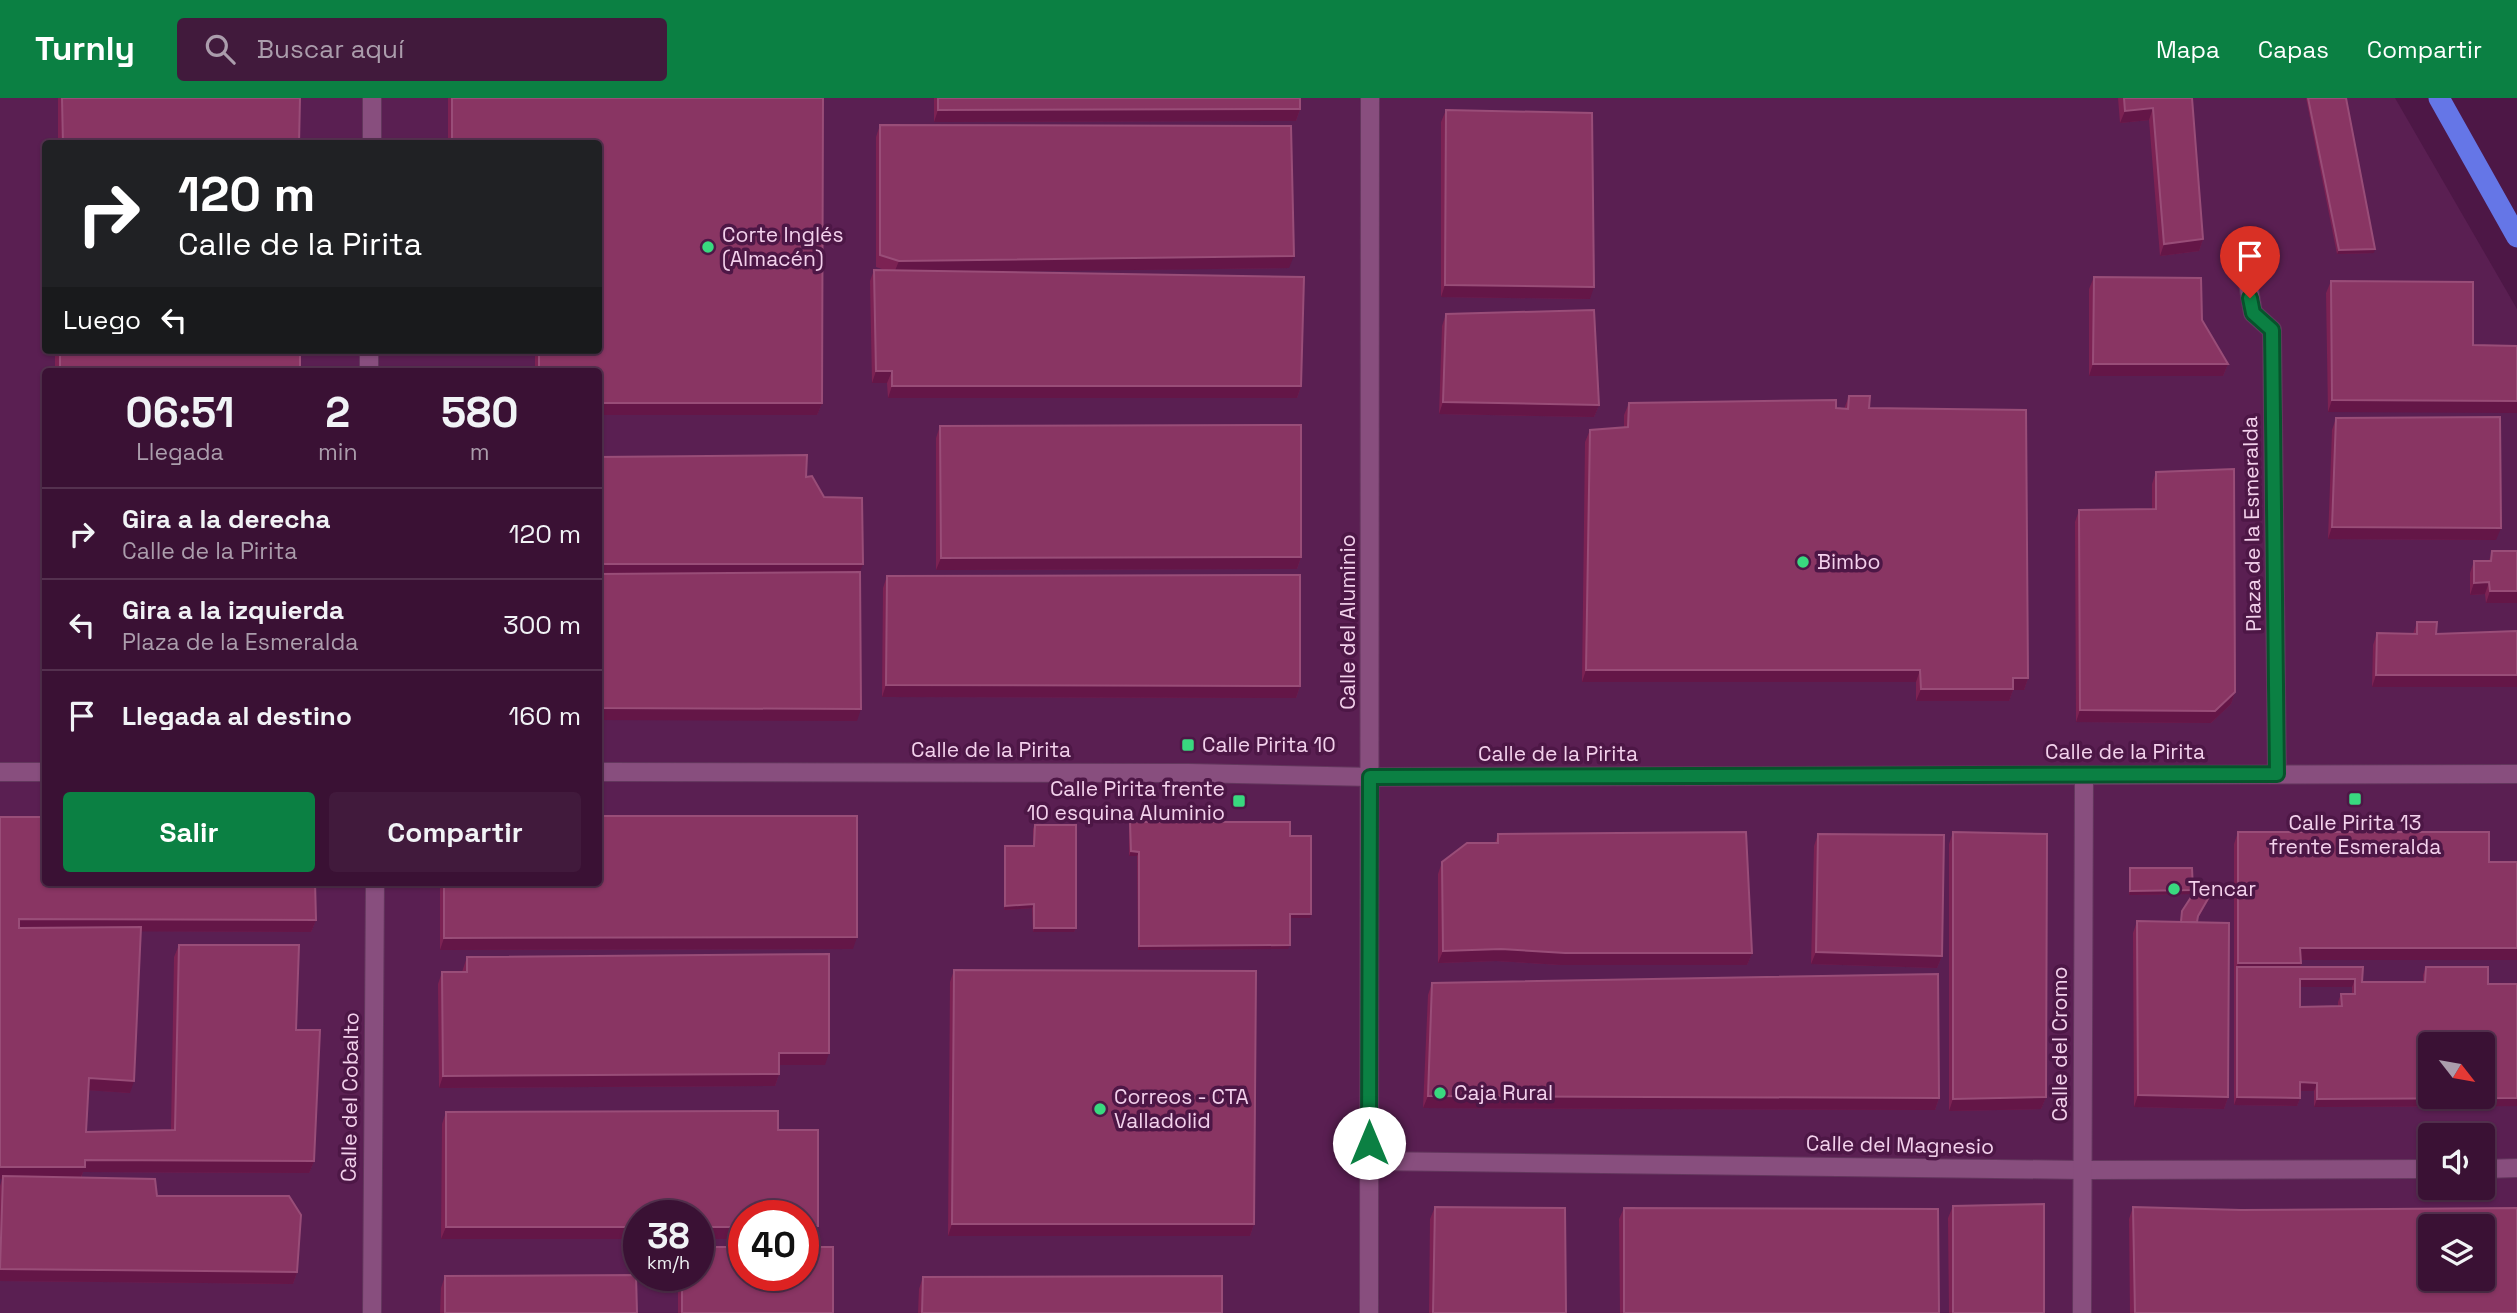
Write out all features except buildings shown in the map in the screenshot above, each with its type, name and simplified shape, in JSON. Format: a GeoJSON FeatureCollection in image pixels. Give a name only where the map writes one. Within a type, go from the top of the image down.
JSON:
{"type":"FeatureCollection","features":[{"type":"Feature","properties":{"kind":"street"},"geometry":{"type":"LineString","coordinates":[[372,98],[372,140]]}},
{"type":"Feature","properties":{"kind":"street","name":"Calle del Aluminio"},"geometry":{"type":"LineString","coordinates":[[1369,1313],[1370,98]]}},
{"type":"Feature","properties":{"kind":"street","name":"Plaza de la Esmeralda"},"geometry":{"type":"LineString","coordinates":[[2248,283],[2253,313],[2272,330],[2277,774]]}},
{"type":"Feature","properties":{"kind":"street"},"geometry":{"type":"LineString","coordinates":[[0,772],[42,772]]}},
{"type":"Feature","properties":{"kind":"street","name":"Calle de la Pirita"},"geometry":{"type":"LineString","coordinates":[[602,772],[1189,773],[1370,777],[2517,774]]}},
{"type":"Feature","properties":{"kind":"street","name":"Calle del Cromo"},"geometry":{"type":"LineString","coordinates":[[2082,1313],[2084,776]]}},
{"type":"Feature","properties":{"kind":"street","name":"Calle del Cobalto"},"geometry":{"type":"LineString","coordinates":[[372,1313],[374,886]]}},
{"type":"Feature","properties":{"kind":"street","name":"Calle del Magnesio"},"geometry":{"type":"LineString","coordinates":[[1369,1161],[2082,1170],[2418,1169]]}},
{"type":"Feature","properties":{"kind":"street"},"geometry":{"type":"LineString","coordinates":[[2495,1169],[2517,1168]]}},
{"type":"Feature","properties":{"kind":"shaded area"},"geometry":{"type":"Polygon","coordinates":[[[0,98],[2395,98],[2517,309],[2517,1313],[0,1313],[0,98]]]}},
{"type":"Feature","properties":{"kind":"waterway"},"geometry":{"type":"LineString","coordinates":[[2439,98],[2517,237]]}},
{"type":"Feature","properties":{"kind":"place","name":"Corte Inglés (Almacén)"},"geometry":{"type":"Point","coordinates":[708,247]}},
{"type":"Feature","properties":{"kind":"place","name":"Bimbo"},"geometry":{"type":"Point","coordinates":[1803,562]}},
{"type":"Feature","properties":{"kind":"place","name":"Calle Pirita 10"},"geometry":{"type":"Point","coordinates":[1188,745]}},
{"type":"Feature","properties":{"kind":"place","name":"Calle Pirita 13 frente Esmeralda"},"geometry":{"type":"Point","coordinates":[2355,799]}},
{"type":"Feature","properties":{"kind":"place","name":"Calle Pirita frente 10 esquina Aluminio"},"geometry":{"type":"Point","coordinates":[1239,801]}},
{"type":"Feature","properties":{"kind":"place","name":"Tencar"},"geometry":{"type":"Point","coordinates":[2174,889]}},
{"type":"Feature","properties":{"kind":"place","name":"Caja Rural"},"geometry":{"type":"Point","coordinates":[1440,1093]}},
{"type":"Feature","properties":{"kind":"place","name":"Correos - CTA Valladolid"},"geometry":{"type":"Point","coordinates":[1100,1109]}},
{"type":"Feature","properties":{"kind":"route"},"geometry":{"type":"LineString","coordinates":[[1369,1143],[1370,777],[2277,774],[2272,330],[2253,313],[2250,298]]}}]}
